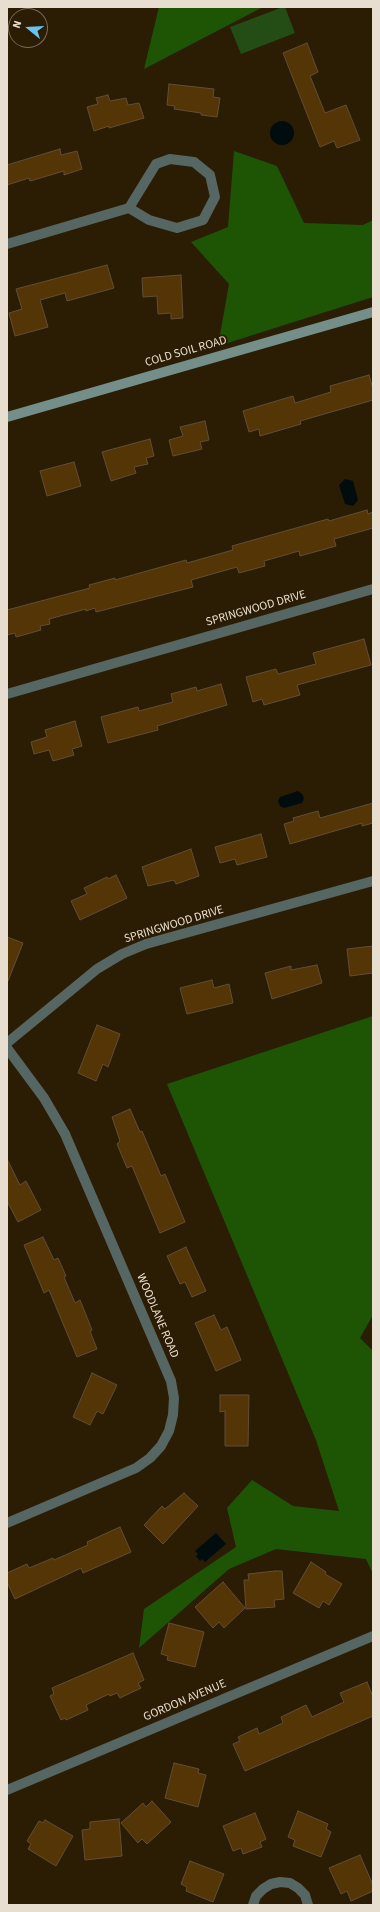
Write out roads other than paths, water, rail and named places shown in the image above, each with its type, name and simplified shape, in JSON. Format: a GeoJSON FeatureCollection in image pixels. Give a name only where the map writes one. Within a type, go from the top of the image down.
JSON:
{"type":"FeatureCollection","features":[{"type":"Feature","properties":{"kind":"street"},"geometry":{"type":"LineString","coordinates":[[7,244],[129,208],[156,164],[170,159],[194,162],[210,175],[215,197],[203,220],[177,228],[149,220],[129,208]]}},
{"type":"Feature","properties":{"kind":"street","name":"COLD SOIL ROAD"},"geometry":{"type":"LineString","coordinates":[[7,417],[373,312]]}},
{"type":"Feature","properties":{"kind":"street","name":"SPRINGWOOD DRIVE"},"geometry":{"type":"LineString","coordinates":[[7,694],[373,589]]}},
{"type":"Feature","properties":{"kind":"street","name":"SPRINGWOOD DRIVE"},"geometry":{"type":"LineString","coordinates":[[7,1043],[97,969],[122,954],[146,944],[373,880]]}},
{"type":"Feature","properties":{"kind":"street","name":"WOODLANE ROAD"},"geometry":{"type":"LineString","coordinates":[[7,1048],[44,1098],[64,1134],[171,1381],[174,1398],[173,1415],[169,1431],[161,1446],[150,1458],[136,1468],[7,1523]]}},
{"type":"Feature","properties":{"kind":"street","name":"GORDON AVENUE"},"geometry":{"type":"LineString","coordinates":[[7,1790],[373,1636]]}},
{"type":"Feature","properties":{"kind":"street"},"geometry":{"type":"LineString","coordinates":[[253,1905],[256,1896],[262,1889],[271,1884],[280,1882],[290,1883],[298,1888],[305,1895],[308,1905]]}}]}
